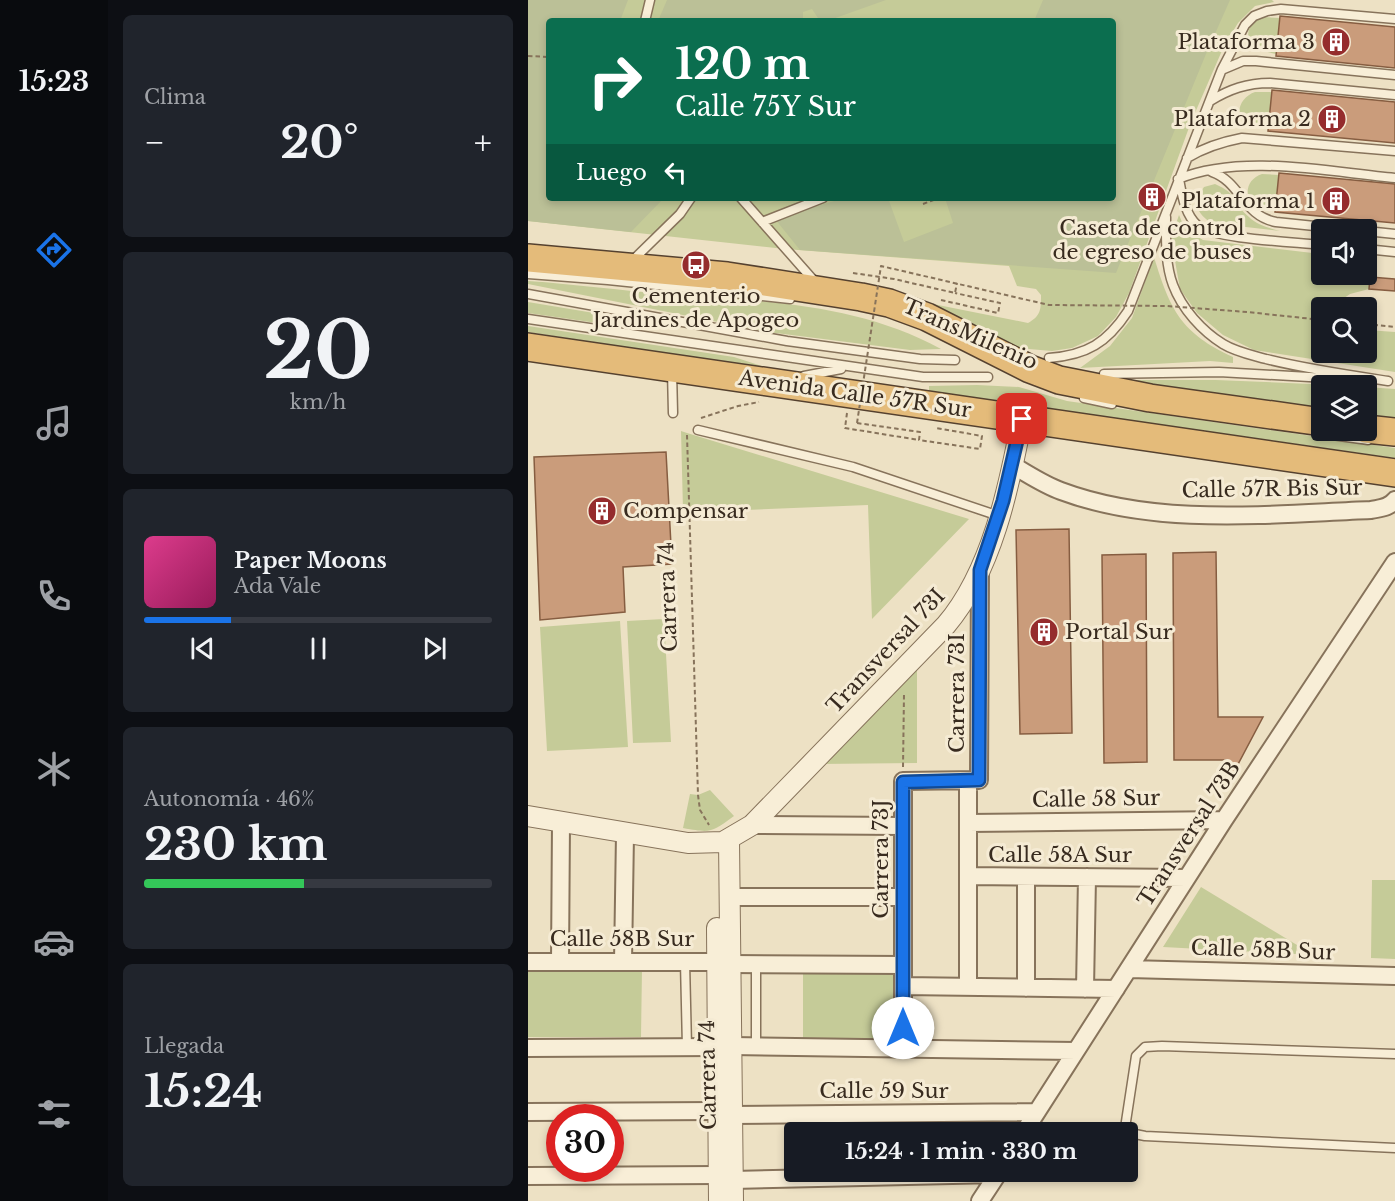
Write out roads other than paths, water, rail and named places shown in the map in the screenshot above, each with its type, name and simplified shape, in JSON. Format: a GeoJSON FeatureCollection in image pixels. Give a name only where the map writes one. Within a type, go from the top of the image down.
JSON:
{"type":"FeatureCollection","features":[{"type":"Feature","properties":{"kind":"highway"},"geometry":{"type":"LineString","coordinates":[[528,258],[628,266],[811,295],[889,303],[927,317],[1030,369],[1059,380],[1311,427]]}},
{"type":"Feature","properties":{"kind":"highway","name":"Avenida Calle 57R Sur"},"geometry":{"type":"LineString","coordinates":[[528,347],[672,368],[771,392],[850,394],[1395,472]]}},
{"type":"Feature","properties":{"kind":"street","name":"Transversal 73I"},"geometry":{"type":"LineString","coordinates":[[723,842],[752,825],[957,613],[980,570],[999,516],[1022,419]]}},
{"type":"Feature","properties":{"kind":"street","name":"Calle 57R Bis Sur"},"geometry":{"type":"LineString","coordinates":[[1012,465],[1060,491],[1108,503],[1172,513],[1233,516],[1371,510],[1391,505],[1395,500]]}},
{"type":"Feature","properties":{"kind":"street","name":"Transversal 73B"},"geometry":{"type":"LineString","coordinates":[[1030,1122],[1224,820],[1395,562]]}},
{"type":"Feature","properties":{"kind":"street","name":"Carrera 73I"},"geometry":{"type":"LineString","coordinates":[[968,987],[968,823],[973,780],[980,570]]}},
{"type":"Feature","properties":{"kind":"street","name":"Carrera 73J"},"geometry":{"type":"LineString","coordinates":[[903,1049],[903,782],[973,780]]}},
{"type":"Feature","properties":{"kind":"street"},"geometry":{"type":"LineString","coordinates":[[528,816],[688,843],[723,842]]}},
{"type":"Feature","properties":{"kind":"street","name":"Calle 58 Sur"},"geometry":{"type":"LineString","coordinates":[[968,823],[1224,820]]}},
{"type":"Feature","properties":{"kind":"street"},"geometry":{"type":"LineString","coordinates":[[560,962],[561,823]]}},
{"type":"Feature","properties":{"kind":"street"},"geometry":{"type":"LineString","coordinates":[[752,825],[903,826]]}},
{"type":"Feature","properties":{"kind":"street"},"geometry":{"type":"LineString","coordinates":[[623,962],[625,834]]}},
{"type":"Feature","properties":{"kind":"street","name":"Carrera 74"},"geometry":{"type":"LineString","coordinates":[[723,842],[730,897],[724,963]]}},
{"type":"Feature","properties":{"kind":"street","name":"Carrera 74"},"geometry":{"type":"LineString","coordinates":[[723,842],[726,1178],[733,1201]]}},
{"type":"Feature","properties":{"kind":"street","name":"Calle 58A Sur"},"geometry":{"type":"LineString","coordinates":[[968,876],[1187,878]]}},
{"type":"Feature","properties":{"kind":"street"},"geometry":{"type":"LineString","coordinates":[[1026,877],[1026,988]]}},
{"type":"Feature","properties":{"kind":"street"},"geometry":{"type":"LineString","coordinates":[[1085,989],[1087,877]]}},
{"type":"Feature","properties":{"kind":"street"},"geometry":{"type":"LineString","coordinates":[[730,897],[903,897]]}},
{"type":"Feature","properties":{"kind":"street","name":"Calle 58B Sur"},"geometry":{"type":"LineString","coordinates":[[528,962],[903,965]]}},
{"type":"Feature","properties":{"kind":"street","name":"Calle 58B Sur"},"geometry":{"type":"LineString","coordinates":[[1129,969],[1395,976]]}},
{"type":"Feature","properties":{"kind":"street"},"geometry":{"type":"LineString","coordinates":[[903,986],[1116,989]]}},
{"type":"Feature","properties":{"kind":"street"},"geometry":{"type":"LineString","coordinates":[[528,1048],[756,1046],[1076,1051]]}},
{"type":"Feature","properties":{"kind":"street","name":"Calle 59 Sur"},"geometry":{"type":"LineString","coordinates":[[528,1112],[1037,1112]]}},
{"type":"Feature","properties":{"kind":"street"},"geometry":{"type":"LineString","coordinates":[[528,1176],[784,1177]]}},
{"type":"Feature","properties":{"kind":"street","name":"Carrera 74"},"geometry":{"type":"LineString","coordinates":[[719,1201],[726,1178]]}},
{"type":"Feature","properties":{"kind":"street"},"geometry":{"type":"LineString","coordinates":[[980,1201],[992,1182]]}},
{"type":"Feature","properties":{"kind":"lane"},"geometry":{"type":"LineString","coordinates":[[646,18],[650,0]]}},
{"type":"Feature","properties":{"kind":"lane","name":"TransMilenio"},"geometry":{"type":"LineString","coordinates":[[1049,358],[1069,356],[1087,350],[1107,337],[1120,322],[1134,297],[1222,69],[1245,25],[1254,16],[1267,10],[1281,9],[1395,19]]}},
{"type":"Feature","properties":{"kind":"lane"},"geometry":{"type":"LineString","coordinates":[[1222,69],[1242,61],[1256,61],[1395,75]]}},
{"type":"Feature","properties":{"kind":"lane"},"geometry":{"type":"LineString","coordinates":[[1210,101],[1226,91],[1254,83],[1395,95]]}},
{"type":"Feature","properties":{"kind":"lane"},"geometry":{"type":"LineString","coordinates":[[1187,159],[1204,148],[1242,138],[1395,151]]}},
{"type":"Feature","properties":{"kind":"lane"},"geometry":{"type":"LineString","coordinates":[[1311,244],[1225,235],[1204,229],[1197,225],[1188,212],[1178,179],[1204,171],[1278,167],[1395,178]]}},
{"type":"Feature","properties":{"kind":"lane"},"geometry":{"type":"LineString","coordinates":[[1204,171],[1216,173],[1226,179],[1248,207],[1264,219],[1311,226]]}},
{"type":"Feature","properties":{"kind":"lane"},"geometry":{"type":"LineString","coordinates":[[628,266],[680,214],[689,201]]}},
{"type":"Feature","properties":{"kind":"lane"},"geometry":{"type":"LineString","coordinates":[[744,201],[762,222],[811,295]]}},
{"type":"Feature","properties":{"kind":"lane"},"geometry":{"type":"LineString","coordinates":[[762,222],[815,201]]}},
{"type":"Feature","properties":{"kind":"lane","name":"TransMilenio"},"geometry":{"type":"LineString","coordinates":[[1166,211],[1168,262],[1173,285],[1185,308],[1200,326],[1224,345],[1245,354],[1278,362],[1392,382]]}},
{"type":"Feature","properties":{"kind":"lane"},"geometry":{"type":"LineString","coordinates":[[1377,232],[1395,234]]}},
{"type":"Feature","properties":{"kind":"lane"},"geometry":{"type":"LineString","coordinates":[[1377,250],[1395,252]]}},
{"type":"Feature","properties":{"kind":"lane"},"geometry":{"type":"LineString","coordinates":[[528,274],[714,290],[811,295]]}},
{"type":"Feature","properties":{"kind":"lane","name":"TransMilenio"},"geometry":{"type":"LineString","coordinates":[[528,294],[787,341],[920,359],[954,360]]}},
{"type":"Feature","properties":{"kind":"lane","name":"TransMilenio"},"geometry":{"type":"LineString","coordinates":[[528,320],[923,377],[988,377]]}},
{"type":"Feature","properties":{"kind":"lane","name":"TransMilenio"},"geometry":{"type":"LineString","coordinates":[[771,392],[849,367]]}},
{"type":"Feature","properties":{"kind":"lane"},"geometry":{"type":"LineString","coordinates":[[672,368],[673,413]]}},
{"type":"Feature","properties":{"kind":"lane","name":"TransMilenio"},"geometry":{"type":"LineString","coordinates":[[1104,374],[1220,372],[1392,382]]}},
{"type":"Feature","properties":{"kind":"lane"},"geometry":{"type":"LineString","coordinates":[[1078,397],[1122,405]]}},
{"type":"Feature","properties":{"kind":"lane"},"geometry":{"type":"LineString","coordinates":[[698,430],[853,466],[999,516]]}},
{"type":"Feature","properties":{"kind":"lane"},"geometry":{"type":"LineString","coordinates":[[685,962],[687,1047]]}},
{"type":"Feature","properties":{"kind":"lane"},"geometry":{"type":"LineString","coordinates":[[756,964],[756,1046]]}},
{"type":"Feature","properties":{"kind":"lane"},"geometry":{"type":"LineString","coordinates":[[1395,1054],[1145,1047],[1136,1056],[1125,1128],[1130,1133],[1144,1136],[1395,1148]]}},
{"type":"Feature","properties":{"kind":"place","name":"Plataforma 3"},"geometry":{"type":"Point","coordinates":[1336,42]}},
{"type":"Feature","properties":{"kind":"place","name":"Plataforma 2"},"geometry":{"type":"Point","coordinates":[1332,119]}},
{"type":"Feature","properties":{"kind":"place","name":"Caseta de control de egreso de buses"},"geometry":{"type":"Point","coordinates":[1152,197]}},
{"type":"Feature","properties":{"kind":"place","name":"Plataforma 1"},"geometry":{"type":"Point","coordinates":[1336,201]}},
{"type":"Feature","properties":{"kind":"place","name":"Cementerio Jardines de Apogeo"},"geometry":{"type":"Point","coordinates":[696,265]}},
{"type":"Feature","properties":{"kind":"place","name":"Compensar"},"geometry":{"type":"Point","coordinates":[602,511]}},
{"type":"Feature","properties":{"kind":"place","name":"Portal Sur"},"geometry":{"type":"Point","coordinates":[1044,632]}}]}
